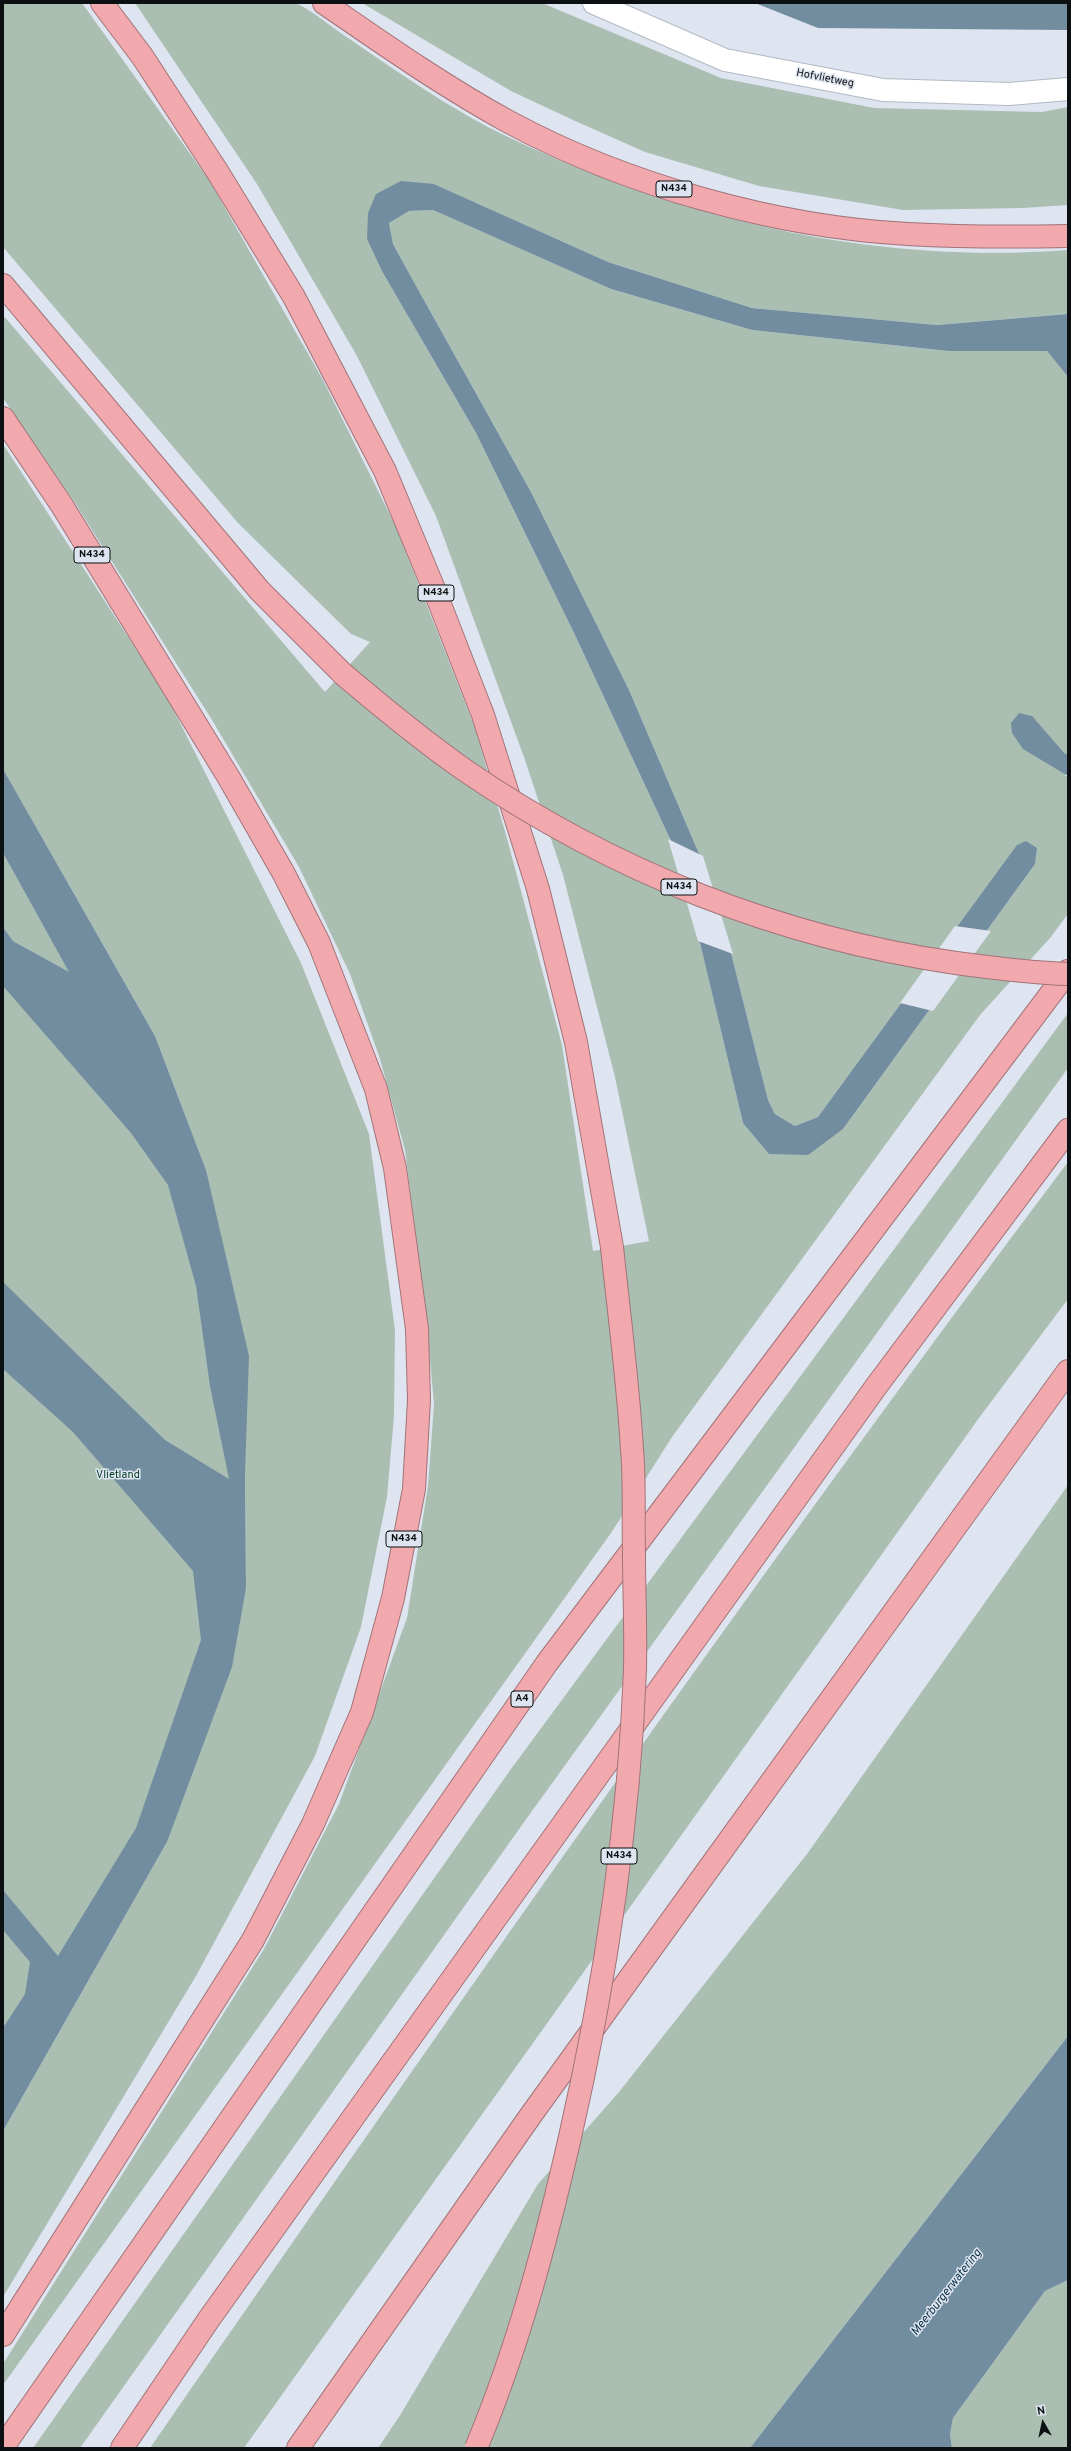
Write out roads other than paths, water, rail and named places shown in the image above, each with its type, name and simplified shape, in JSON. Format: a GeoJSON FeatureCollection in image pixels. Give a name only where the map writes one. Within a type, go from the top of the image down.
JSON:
{"type":"FeatureCollection","features":[{"type":"Feature","properties":{"kind":"highway","name":"N434"},"geometry":{"type":"LineString","coordinates":[[102,3],[142,56],[216,171],[294,297],[385,471],[434,589],[483,715],[538,890],[576,1042],[612,1247],[632,1450],[635,1667],[630,1758],[619,1856],[602,1981],[586,2064],[557,2192],[526,2307],[499,2391],[476,2448]]}},
{"type":"Feature","properties":{"kind":"highway","name":"N434"},"geometry":{"type":"LineString","coordinates":[[324,3],[427,74],[510,122],[590,161],[649,182],[740,208],[807,222],[906,234],[1010,237],[1068,236]]}},
{"type":"Feature","properties":{"kind":"highway","name":"N434"},"geometry":{"type":"LineString","coordinates":[[3,285],[260,591],[343,674],[413,733],[522,807],[608,854],[700,896],[782,924],[851,943],[919,958],[992,968],[1068,972]]}},
{"type":"Feature","properties":{"kind":"highway","name":"N434"},"geometry":{"type":"LineString","coordinates":[[3,418],[61,504],[229,778],[284,874],[319,943],[376,1089],[395,1168],[417,1329],[419,1400],[414,1489],[393,1598],[362,1712],[313,1824],[253,1940],[3,2335]]}},
{"type":"Feature","properties":{"kind":"highway","name":"A4"},"geometry":{"type":"LineString","coordinates":[[3,2447],[547,1663],[1068,972]]}},
{"type":"Feature","properties":{"kind":"highway"},"geometry":{"type":"LineString","coordinates":[[122,2448],[209,2319],[870,1394],[1068,1130]]}},
{"type":"Feature","properties":{"kind":"highway"},"geometry":{"type":"LineString","coordinates":[[298,2448],[531,2115],[1018,1437],[1068,1371]]}},
{"type":"Feature","properties":{"kind":"street","name":"Hofvlietweg"},"geometry":{"type":"LineString","coordinates":[[594,3],[725,60],[883,90],[1009,94],[1068,89]]}},
{"type":"Feature","properties":{"kind":"water"},"geometry":{"type":"Polygon","coordinates":[[[755,3],[1068,3],[1068,30],[818,28],[755,3]]]}},
{"type":"Feature","properties":{"kind":"water"},"geometry":{"type":"Polygon","coordinates":[[[401,181],[434,184],[608,262],[752,308],[937,325],[1068,314],[1068,377],[1047,351],[948,351],[752,330],[611,289],[433,210],[409,211],[389,223],[393,244],[531,492],[629,690],[700,856],[731,953],[768,1100],[775,1114],[795,1126],[818,1117],[1017,845],[1026,841],[1037,848],[1035,864],[843,1129],[808,1155],[769,1154],[743,1123],[700,943],[671,841],[574,633],[476,433],[383,273],[367,239],[368,213],[376,194],[401,181]]]}},
{"type":"Feature","properties":{"kind":"water"},"geometry":{"type":"Polygon","coordinates":[[[1019,713],[1032,716],[1065,754],[1068,753],[1068,776],[1023,749],[1012,733],[1011,723],[1019,713]]]}},
{"type":"Feature","properties":{"kind":"water"},"geometry":{"type":"Polygon","coordinates":[[[3,769],[155,1036],[206,1170],[249,1356],[245,1474],[246,1588],[232,1667],[167,1842],[3,2131],[3,2028],[25,1994],[30,1962],[3,1930],[3,1890],[58,1956],[136,1828],[201,1640],[193,1571],[73,1432],[3,1369],[3,1282],[165,1440],[229,1479],[210,1386],[196,1286],[168,1185],[131,1133],[3,986],[3,927],[13,941],[69,972],[3,853],[3,769]]]}},
{"type":"Feature","properties":{"kind":"water","name":"Meerburgerwatering"},"geometry":{"type":"Polygon","coordinates":[[[1068,2036],[1068,2280],[1045,2291],[953,2418],[950,2434],[952,2448],[750,2448],[1068,2036]]]}},
{"type":"Feature","properties":{"kind":"park label","name":"Vlietland"},"geometry":{"type":"Point","coordinates":[118,1476]}}]}
